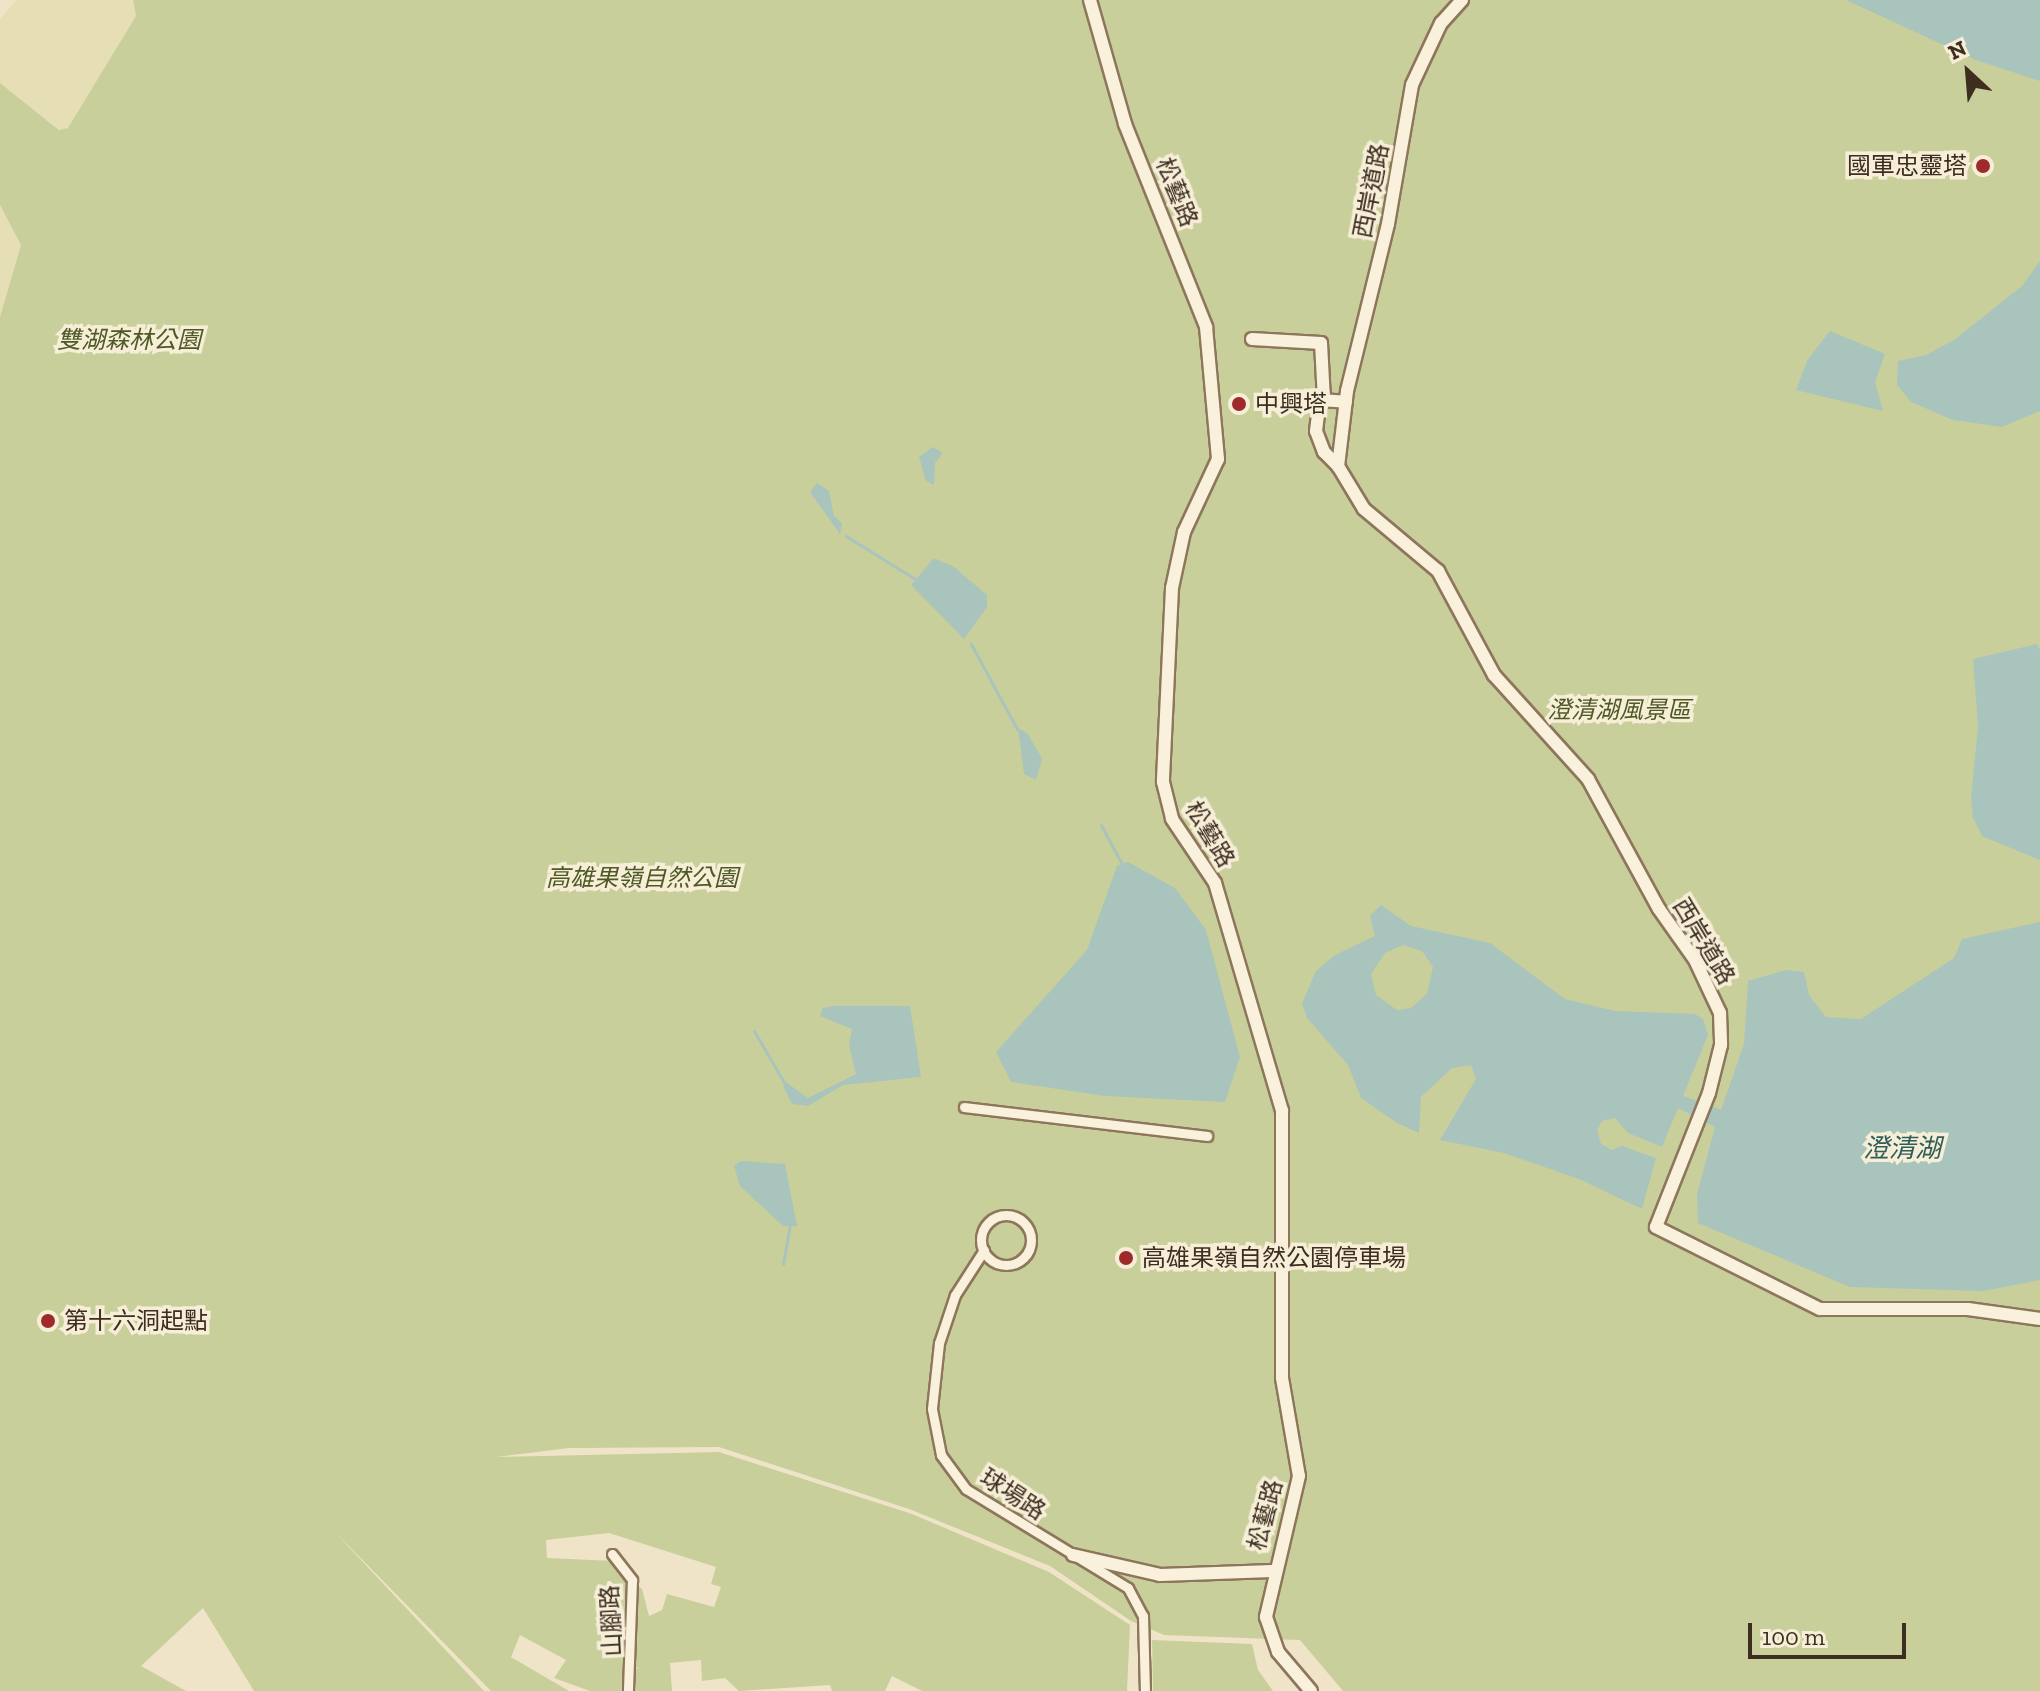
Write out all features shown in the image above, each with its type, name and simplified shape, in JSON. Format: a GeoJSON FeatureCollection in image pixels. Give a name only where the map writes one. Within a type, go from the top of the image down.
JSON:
{"type":"FeatureCollection","features":[{"type":"Feature","properties":{"kind":"street","name":"松藝路"},"geometry":{"type":"LineString","coordinates":[[1090,0],[1125,124],[1206,327],[1218,459],[1184,532],[1172,588],[1163,782],[1172,819],[1215,883],[1282,1110],[1282,1378],[1299,1476],[1273,1571],[1267,1603],[1267,1626],[1278,1652],[1311,1691]]}},
{"type":"Feature","properties":{"kind":"street","name":"西岸道路"},"geometry":{"type":"LineString","coordinates":[[1338,466],[1346,402],[1388,224],[1412,85],[1441,23],[1462,0]]}},
{"type":"Feature","properties":{"kind":"street","name":"西岸道路"},"geometry":{"type":"LineString","coordinates":[[1252,339],[1321,343],[1324,401],[1316,436],[1364,509],[1438,571],[1494,675],[1595,790],[1659,909],[1695,960],[1720,1013],[1721,1045],[1709,1093],[1656,1227],[1820,1309],[1968,1309],[2040,1319]]}},
{"type":"Feature","properties":{"kind":"street"},"geometry":{"type":"LineString","coordinates":[[1324,401],[1346,402]]}},
{"type":"Feature","properties":{"kind":"street"},"geometry":{"type":"LineString","coordinates":[[964,1107],[1207,1136]]}},
{"type":"Feature","properties":{"kind":"street","name":"球場路"},"geometry":{"type":"LineString","coordinates":[[984,1250],[995,1262],[1019,1261],[1030,1248],[1030,1232],[1020,1219],[997,1217],[985,1227],[984,1250],[955,1295],[939,1343],[933,1375],[934,1432],[951,1474],[966,1489],[1128,1588],[1138,1603],[1146,1634],[1145,1691]]}},
{"type":"Feature","properties":{"kind":"street"},"geometry":{"type":"LineString","coordinates":[[1267,1603],[1288,1524]]}},
{"type":"Feature","properties":{"kind":"street","name":"山腳路"},"geometry":{"type":"LineString","coordinates":[[612,1554],[632,1580],[634,1651],[628,1691]]}},
{"type":"Feature","properties":{"kind":"street"},"geometry":{"type":"LineString","coordinates":[[1073,1555],[1160,1575],[1273,1571]]}},
{"type":"Feature","properties":{"kind":"shaded area"},"geometry":{"type":"Polygon","coordinates":[[[16,0],[133,0],[136,16],[69,128],[60,130],[0,83],[0,20],[16,0]]]}},
{"type":"Feature","properties":{"kind":"shaded area"},"geometry":{"type":"Polygon","coordinates":[[[0,205],[21,245],[0,317],[0,205]]]}},
{"type":"Feature","properties":{"kind":"green space"},"geometry":{"type":"Polygon","coordinates":[[[133,0],[2040,0],[2040,1691],[1343,1691],[1300,1640],[1164,1635],[1131,1621],[1050,1566],[909,1509],[719,1447],[569,1448],[496,1457],[719,1452],[912,1514],[1049,1572],[1130,1625],[1127,1691],[922,1691],[892,1676],[885,1691],[832,1691],[830,1685],[739,1691],[725,1678],[702,1681],[701,1660],[670,1663],[672,1691],[590,1691],[554,1678],[566,1660],[520,1635],[511,1657],[569,1691],[491,1691],[332,1529],[484,1691],[254,1691],[203,1608],[141,1666],[186,1691],[0,1691],[0,317],[21,245],[0,205],[0,83],[59,130],[68,128],[136,16],[133,0]],[[609,1533],[546,1540],[547,1558],[614,1561],[629,1576],[632,1669],[640,1668],[634,1667],[633,1581],[642,1589],[649,1616],[662,1610],[667,1594],[714,1607],[721,1587],[711,1584],[716,1567],[609,1533]]]}},
{"type":"Feature","properties":{"kind":"green space"},"geometry":{"type":"Polygon","coordinates":[[[1152,1640],[1252,1644],[1258,1670],[1273,1691],[1153,1691],[1152,1640]]]}},
{"type":"Feature","properties":{"kind":"water"},"geometry":{"type":"Polygon","coordinates":[[[1846,0],[2040,0],[2040,81],[1976,60],[1846,0]]]}},
{"type":"Feature","properties":{"kind":"water"},"geometry":{"type":"Polygon","coordinates":[[[2040,261],[2040,411],[2002,427],[1953,420],[1911,402],[1897,385],[1898,361],[1926,355],[1954,340],[2022,286],[2040,261]]]}},
{"type":"Feature","properties":{"kind":"water"},"geometry":{"type":"Polygon","coordinates":[[[1830,331],[1885,354],[1875,382],[1883,411],[1796,390],[1808,359],[1830,331]]]}},
{"type":"Feature","properties":{"kind":"water"},"geometry":{"type":"Polygon","coordinates":[[[933,447],[943,453],[935,463],[934,485],[926,481],[919,457],[933,447]]]}},
{"type":"Feature","properties":{"kind":"water"},"geometry":{"type":"Polygon","coordinates":[[[817,483],[829,491],[834,516],[842,523],[840,534],[810,492],[817,483]]]}},
{"type":"Feature","properties":{"kind":"water"},"geometry":{"type":"Polygon","coordinates":[[[934,558],[954,567],[987,595],[987,607],[964,639],[911,585],[934,558]]]}},
{"type":"Feature","properties":{"kind":"water"},"geometry":{"type":"Polygon","coordinates":[[[2037,644],[2040,650],[2040,860],[1982,836],[1973,818],[1971,797],[1978,727],[1973,659],[2037,644]]]}},
{"type":"Feature","properties":{"kind":"water"},"geometry":{"type":"Polygon","coordinates":[[[1018,728],[1028,734],[1042,759],[1036,780],[1024,774],[1018,728]]]}},
{"type":"Feature","properties":{"kind":"water"},"geometry":{"type":"Polygon","coordinates":[[[1128,862],[1175,888],[1206,930],[1240,1057],[1225,1102],[1105,1096],[1011,1082],[996,1052],[1087,950],[1117,866],[1128,862]]]}},
{"type":"Feature","properties":{"kind":"water","name":"澄清湖"},"geometry":{"type":"Polygon","coordinates":[[[1381,905],[1411,926],[1490,943],[1565,999],[1615,1011],[1695,1014],[1703,1019],[1708,1035],[1683,1096],[1721,1110],[1744,1044],[1748,981],[1786,970],[1804,972],[1809,995],[1826,1017],[1861,1019],[1954,958],[1962,939],[2040,922],[2040,1280],[1983,1291],[1850,1287],[1698,1223],[1697,1194],[1715,1127],[1678,1108],[1662,1147],[1628,1133],[1615,1118],[1602,1121],[1597,1130],[1601,1144],[1612,1150],[1622,1146],[1656,1158],[1642,1209],[1579,1179],[1504,1153],[1440,1140],[1476,1079],[1471,1065],[1452,1068],[1421,1097],[1419,1133],[1397,1123],[1361,1098],[1348,1065],[1307,1018],[1302,1003],[1316,971],[1335,955],[1375,936],[1370,916],[1381,905]],[[1403,945],[1385,953],[1371,974],[1376,995],[1397,1010],[1411,1008],[1427,994],[1433,967],[1422,951],[1403,945]]]}},
{"type":"Feature","properties":{"kind":"water"},"geometry":{"type":"Polygon","coordinates":[[[910,1006],[921,1077],[843,1085],[808,1106],[792,1104],[783,1086],[787,1083],[808,1098],[856,1074],[849,1045],[852,1029],[820,1016],[823,1008],[910,1006]]]}},
{"type":"Feature","properties":{"kind":"water"},"geometry":{"type":"Polygon","coordinates":[[[741,1161],[785,1164],[797,1226],[783,1226],[740,1186],[734,1166],[741,1161]]]}},
{"type":"Feature","properties":{"kind":"waterway"},"geometry":{"type":"LineString","coordinates":[[846,536],[915,579]]}},
{"type":"Feature","properties":{"kind":"waterway"},"geometry":{"type":"LineString","coordinates":[[971,644],[1017,729]]}},
{"type":"Feature","properties":{"kind":"waterway"},"geometry":{"type":"LineString","coordinates":[[1101,825],[1122,864]]}},
{"type":"Feature","properties":{"kind":"waterway"},"geometry":{"type":"LineString","coordinates":[[754,1031],[785,1084]]}},
{"type":"Feature","properties":{"kind":"waterway"},"geometry":{"type":"LineString","coordinates":[[783,1264],[790,1226]]}},
{"type":"Feature","properties":{"kind":"place","name":"國軍忠靈塔"},"geometry":{"type":"Point","coordinates":[1983,166]}},
{"type":"Feature","properties":{"kind":"place","name":"中興塔"},"geometry":{"type":"Point","coordinates":[1239,404]}},
{"type":"Feature","properties":{"kind":"place","name":"高雄果嶺自然公園停車場"},"geometry":{"type":"Point","coordinates":[1126,1258]}},
{"type":"Feature","properties":{"kind":"place","name":"第十六洞起點"},"geometry":{"type":"Point","coordinates":[48,1321]}},
{"type":"Feature","properties":{"kind":"park label","name":"雙湖森林公園"},"geometry":{"type":"Point","coordinates":[129,340]}},
{"type":"Feature","properties":{"kind":"park label","name":"澄清湖風景區"},"geometry":{"type":"Point","coordinates":[1619,710]}},
{"type":"Feature","properties":{"kind":"park label","name":"高雄果嶺自然公園"},"geometry":{"type":"Point","coordinates":[642,878]}}]}
